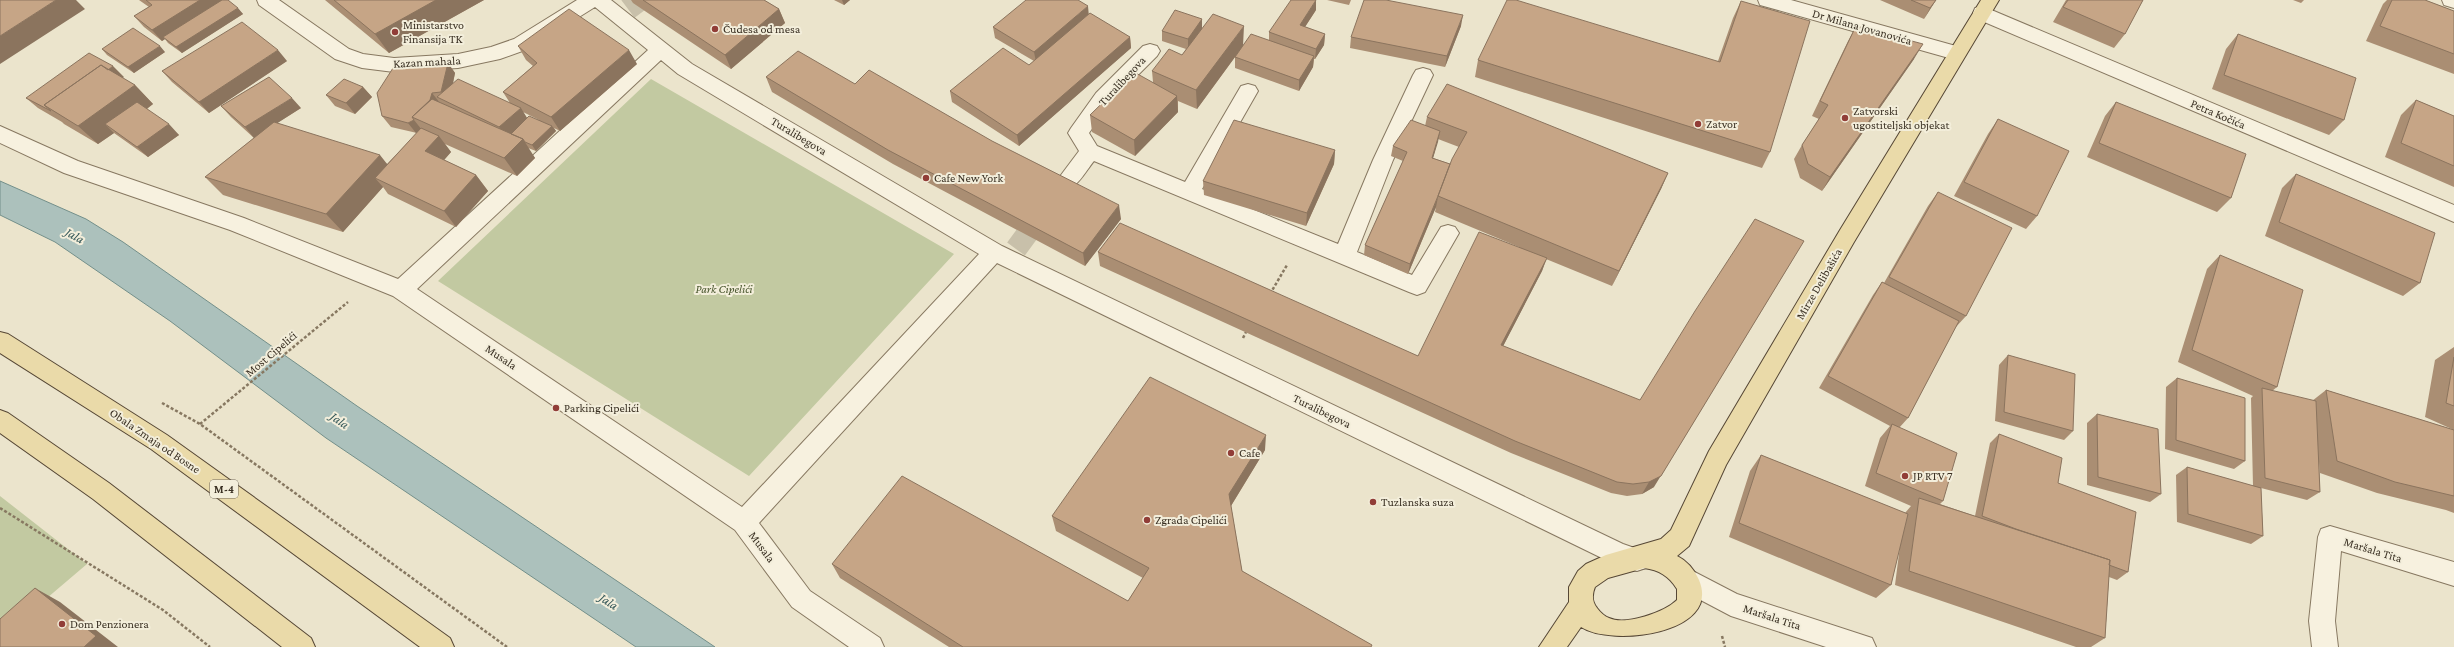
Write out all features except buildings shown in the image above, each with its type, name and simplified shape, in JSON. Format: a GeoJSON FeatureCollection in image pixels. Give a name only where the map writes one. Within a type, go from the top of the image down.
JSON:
{"type":"FeatureCollection","features":[{"type":"Feature","properties":{"kind":"main road","name":"Mirze Delibašića"},"geometry":{"type":"LineString","coordinates":[[1641,559],[1670,547],[1680,538],[1717,458],[1956,53],[1986,7]]}},
{"type":"Feature","properties":{"kind":"main road","name":"Obala Zmaja od Bosne"},"geometry":{"type":"LineString","coordinates":[[0,341],[159,442],[441,647]]}},
{"type":"Feature","properties":{"kind":"main road"},"geometry":{"type":"LineString","coordinates":[[0,420],[101,491],[302,647]]}},
{"type":"Feature","properties":{"kind":"main road"},"geometry":{"type":"LineString","coordinates":[[1680,538],[1679,553],[1689,597],[1686,607],[1680,615],[1670,620],[1611,640],[1581,606],[1580,594],[1587,577],[1596,571],[1641,559],[1655,558],[1665,561],[1675,567],[1684,578]]}},
{"type":"Feature","properties":{"kind":"main road"},"geometry":{"type":"LineString","coordinates":[[1556,641],[1581,606]]}},
{"type":"Feature","properties":{"kind":"street","name":"Kazan mahala"},"geometry":{"type":"LineString","coordinates":[[266,0],[342,54],[362,61],[394,65],[458,61],[493,54],[521,44],[591,0]]}},
{"type":"Feature","properties":{"kind":"street","name":"Turalibegova"},"geometry":{"type":"LineString","coordinates":[[599,0],[623,12],[660,50],[685,69],[1007,253],[1617,553],[1641,559]]}},
{"type":"Feature","properties":{"kind":"street","name":"Dr Milana Jovanovića"},"geometry":{"type":"LineString","coordinates":[[1767,0],[1956,53]]}},
{"type":"Feature","properties":{"kind":"street","name":"Petra Kočića"},"geometry":{"type":"LineString","coordinates":[[1986,7],[2454,214]]}},
{"type":"Feature","properties":{"kind":"street"},"geometry":{"type":"LineString","coordinates":[[400,290],[660,50]]}},
{"type":"Feature","properties":{"kind":"street","name":"Turalibegova"},"geometry":{"type":"LineString","coordinates":[[1090,151],[1078,133],[1103,98],[1150,51]]}},
{"type":"Feature","properties":{"kind":"street"},"geometry":{"type":"LineString","coordinates":[[1344,256],[1384,160],[1423,75]]}},
{"type":"Feature","properties":{"kind":"street"},"geometry":{"type":"LineString","coordinates":[[1189,193],[1248,91]]}},
{"type":"Feature","properties":{"kind":"street","name":"Musala"},"geometry":{"type":"LineString","coordinates":[[0,134],[71,167],[237,224],[400,290],[744,522],[801,599],[871,647]]}},
{"type":"Feature","properties":{"kind":"street"},"geometry":{"type":"LineString","coordinates":[[1065,182],[1090,151],[1417,286],[1448,234]]}},
{"type":"Feature","properties":{"kind":"street"},"geometry":{"type":"LineString","coordinates":[[744,522],[1007,253]]}},
{"type":"Feature","properties":{"kind":"street"},"geometry":{"type":"LineString","coordinates":[[1584,537],[1592,558],[1592,567],[1587,577]]}},
{"type":"Feature","properties":{"kind":"street","name":"Maršala Tita"},"geometry":{"type":"LineString","coordinates":[[2324,647],[2322,621],[2330,537],[2454,574]]}},
{"type":"Feature","properties":{"kind":"street","name":"Maršala Tita"},"geometry":{"type":"LineString","coordinates":[[1684,578],[1731,604],[1863,647]]}},
{"type":"Feature","properties":{"kind":"street"},"geometry":{"type":"LineString","coordinates":[[1686,607],[1700,603],[1731,604]]}},
{"type":"Feature","properties":{"kind":"path"},"geometry":{"type":"LineString","coordinates":[[1266,301],[1302,239]]}},
{"type":"Feature","properties":{"kind":"path","name":"Most Cipelići"},"geometry":{"type":"LineString","coordinates":[[353,297],[200,424],[506,647]]}},
{"type":"Feature","properties":{"kind":"path"},"geometry":{"type":"LineString","coordinates":[[0,508],[163,610],[210,647]]}},
{"type":"Feature","properties":{"kind":"green space","name":"Park Cipelići"},"geometry":{"type":"Polygon","coordinates":[[[651,79],[954,254],[749,476],[438,281],[651,79]]]}},
{"type":"Feature","properties":{"kind":"green space"},"geometry":{"type":"Polygon","coordinates":[[[0,496],[87,564],[0,638],[0,496]]]}},
{"type":"Feature","properties":{"kind":"water","name":"Jala"},"geometry":{"type":"Polygon","coordinates":[[[0,181],[86,219],[123,242],[357,406],[715,647],[636,647],[326,438],[170,321],[55,242],[0,215],[0,181]]]}},
{"type":"Feature","properties":{"kind":"tunnel"},"geometry":{"type":"LineString","coordinates":[[628,9],[640,0]]}},
{"type":"Feature","properties":{"kind":"tunnel"},"geometry":{"type":"LineString","coordinates":[[1016,249],[1044,211]]}},
{"type":"Feature","properties":{"kind":"place","name":"Čudesa od mesa"},"geometry":{"type":"Point","coordinates":[715,29]}},
{"type":"Feature","properties":{"kind":"place","name":"Ministarstvo Finansija TK"},"geometry":{"type":"Point","coordinates":[395,32]}},
{"type":"Feature","properties":{"kind":"place","name":"Zatvorski ugostiteljski objekat"},"geometry":{"type":"Point","coordinates":[1845,118]}},
{"type":"Feature","properties":{"kind":"place","name":"Zatvor"},"geometry":{"type":"Point","coordinates":[1698,124]}},
{"type":"Feature","properties":{"kind":"place","name":"Cafe New York"},"geometry":{"type":"Point","coordinates":[926,178]}},
{"type":"Feature","properties":{"kind":"place","name":"Parking Cipelići"},"geometry":{"type":"Point","coordinates":[556,408]}},
{"type":"Feature","properties":{"kind":"place","name":"Cafe"},"geometry":{"type":"Point","coordinates":[1231,453]}},
{"type":"Feature","properties":{"kind":"place","name":"JP RTV 7"},"geometry":{"type":"Point","coordinates":[1905,476]}},
{"type":"Feature","properties":{"kind":"place","name":"Tuzlanska suza"},"geometry":{"type":"Point","coordinates":[1373,502]}},
{"type":"Feature","properties":{"kind":"place","name":"Zgrada Cipelići"},"geometry":{"type":"Point","coordinates":[1147,520]}},
{"type":"Feature","properties":{"kind":"place","name":"Dom Penzionera"},"geometry":{"type":"Point","coordinates":[62,624]}}]}
